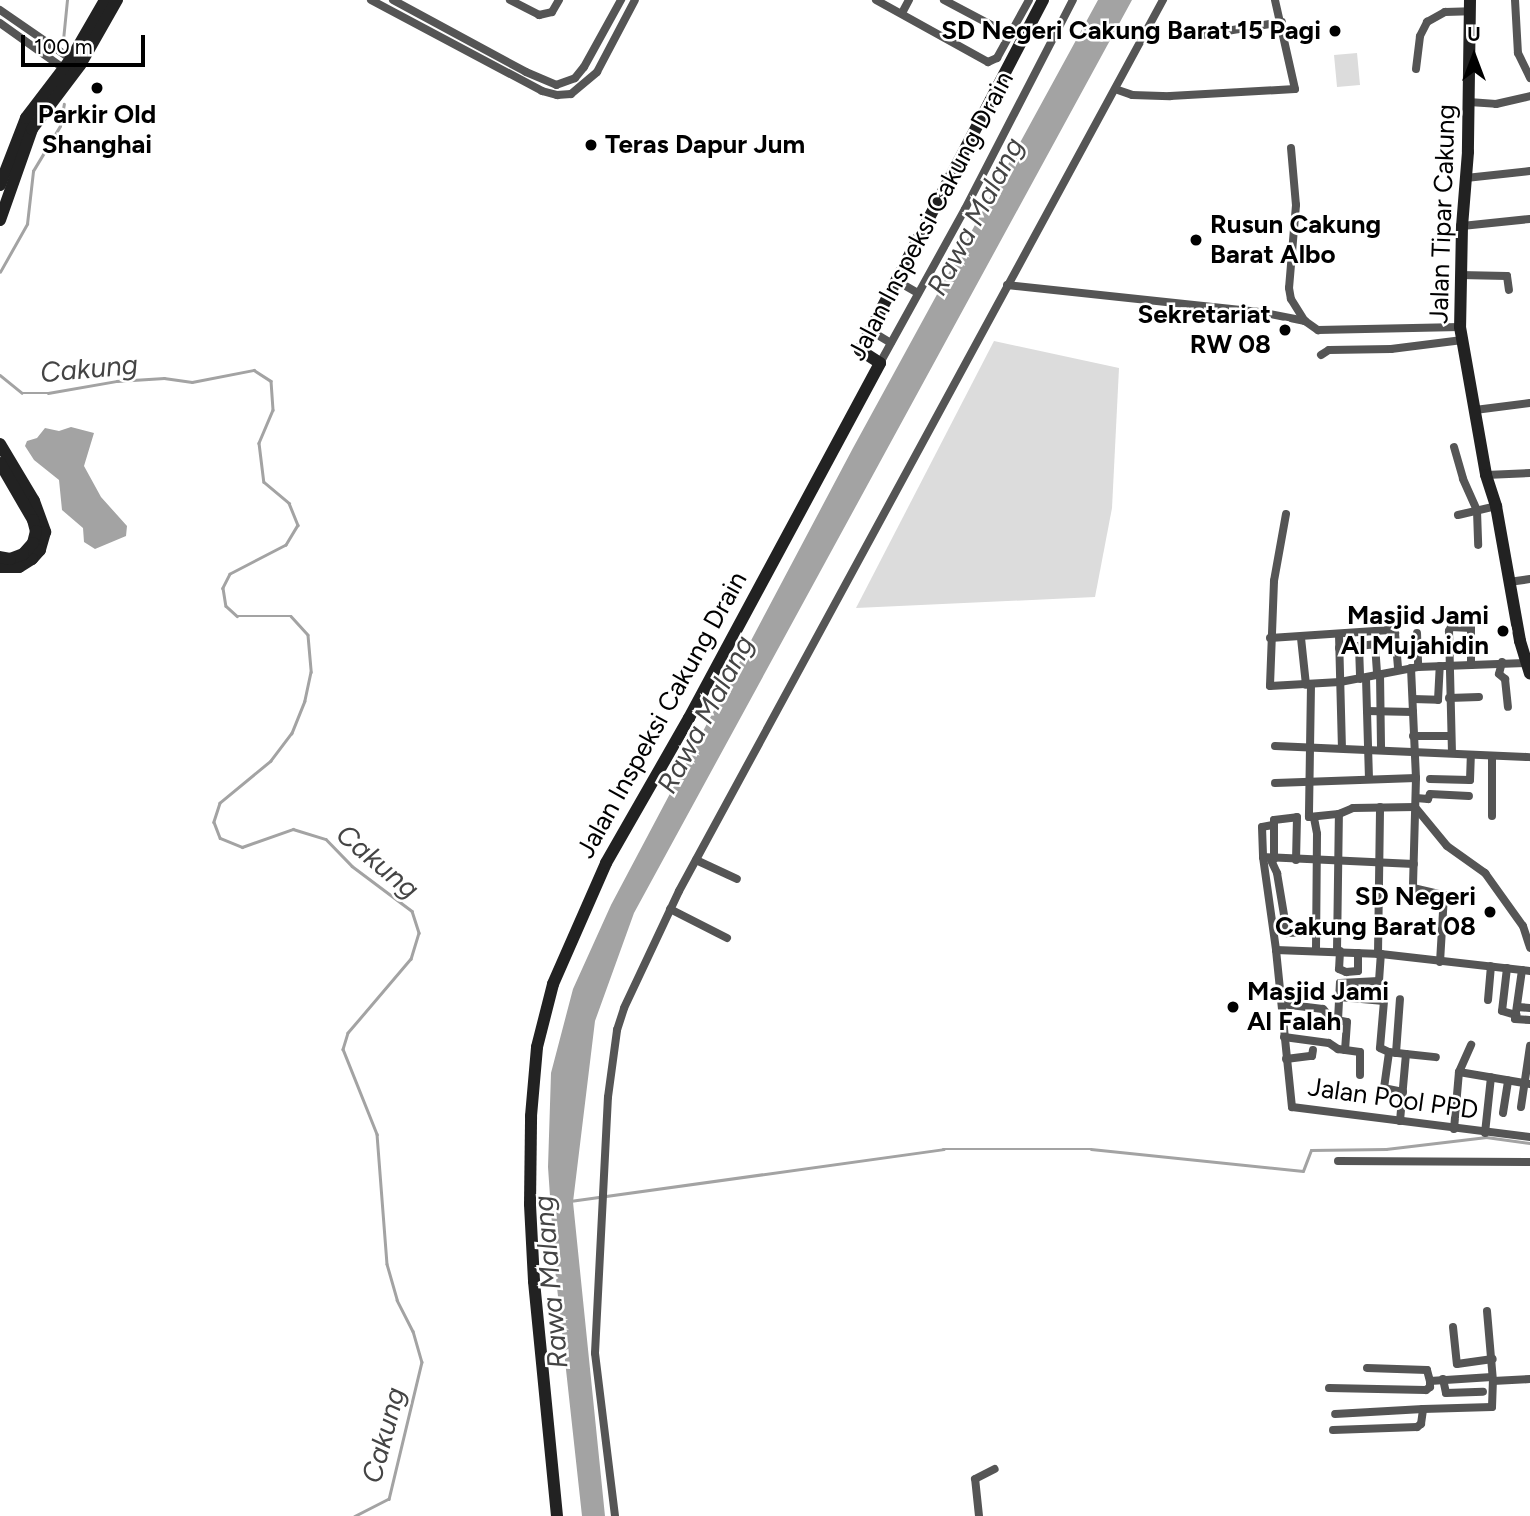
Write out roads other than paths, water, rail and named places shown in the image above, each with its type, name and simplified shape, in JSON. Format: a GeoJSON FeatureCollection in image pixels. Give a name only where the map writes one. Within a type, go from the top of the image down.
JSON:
{"type":"FeatureCollection","features":[{"type":"Feature","properties":{"kind":"street"},"geometry":{"type":"LineString","coordinates":[[0,185],[26,118],[71,67],[105,0]]}},
{"type":"Feature","properties":{"kind":"street"},"geometry":{"type":"LineString","coordinates":[[0,220],[32,129],[117,0]]}},
{"type":"Feature","properties":{"kind":"street"},"geometry":{"type":"LineString","coordinates":[[371,0],[542,91],[557,95],[571,94],[597,72],[635,0]]}},
{"type":"Feature","properties":{"kind":"street"},"geometry":{"type":"LineString","coordinates":[[393,0],[526,72],[556,85],[575,78],[584,67],[621,0]]}},
{"type":"Feature","properties":{"kind":"street"},"geometry":{"type":"LineString","coordinates":[[510,0],[540,15],[552,12],[559,0]]}},
{"type":"Feature","properties":{"kind":"street"},"geometry":{"type":"LineString","coordinates":[[876,0],[988,62],[997,58],[1025,1]]}},
{"type":"Feature","properties":{"kind":"street"},"geometry":{"type":"LineString","coordinates":[[902,13],[909,0]]}},
{"type":"Feature","properties":{"kind":"street"},"geometry":{"type":"LineString","coordinates":[[944,0],[1010,35]]}},
{"type":"Feature","properties":{"kind":"street"},"geometry":{"type":"LineString","coordinates":[[880,363],[860,352],[1043,0]]}},
{"type":"Feature","properties":{"kind":"street","name":"Jalan Inspeksi Cakung Drain"},"geometry":{"type":"LineString","coordinates":[[557,1516],[534,1282],[530,1204],[532,1101],[539,1035],[548,1000],[606,863],[891,343],[1073,0]]}},
{"type":"Feature","properties":{"kind":"street"},"geometry":{"type":"LineString","coordinates":[[615,1516],[595,1364],[608,1097],[617,1030],[632,988],[696,860],[1163,0]]}},
{"type":"Feature","properties":{"kind":"street"},"geometry":{"type":"LineString","coordinates":[[1115,89],[1132,95],[1170,96],[1291,91],[1295,85],[1275,0]]}},
{"type":"Feature","properties":{"kind":"street"},"geometry":{"type":"LineString","coordinates":[[1515,0],[1516,45],[1529,73]]}},
{"type":"Feature","properties":{"kind":"street"},"geometry":{"type":"LineString","coordinates":[[1416,69],[1420,36],[1427,22],[1444,12],[1470,6]]}},
{"type":"Feature","properties":{"kind":"street","name":"Jalan Tipar Cakung"},"geometry":{"type":"LineString","coordinates":[[1470,6],[1469,102],[1460,275],[1461,334],[1486,475],[1496,506],[1509,582],[1525,641],[1528,667]]}},
{"type":"Feature","properties":{"kind":"street"},"geometry":{"type":"LineString","coordinates":[[0,10],[71,67]]}},
{"type":"Feature","properties":{"kind":"street"},"geometry":{"type":"LineString","coordinates":[[1202,35],[1282,22]]}},
{"type":"Feature","properties":{"kind":"street"},"geometry":{"type":"LineString","coordinates":[[0,23],[71,67]]}},
{"type":"Feature","properties":{"kind":"street"},"geometry":{"type":"LineString","coordinates":[[1469,102],[1496,104],[1530,96]]}},
{"type":"Feature","properties":{"kind":"street"},"geometry":{"type":"LineString","coordinates":[[1291,148],[1296,205],[1289,288],[1291,299],[1305,321],[1318,330],[1461,334]]}},
{"type":"Feature","properties":{"kind":"street"},"geometry":{"type":"LineString","coordinates":[[1466,178],[1530,171]]}},
{"type":"Feature","properties":{"kind":"street"},"geometry":{"type":"LineString","coordinates":[[1462,226],[1530,219]]}},
{"type":"Feature","properties":{"kind":"street"},"geometry":{"type":"LineString","coordinates":[[1460,275],[1507,276],[1509,290]]}},
{"type":"Feature","properties":{"kind":"street"},"geometry":{"type":"LineString","coordinates":[[897,281],[918,293]]}},
{"type":"Feature","properties":{"kind":"street"},"geometry":{"type":"LineString","coordinates":[[1007,285],[1260,312],[1305,321]]}},
{"type":"Feature","properties":{"kind":"street"},"geometry":{"type":"LineString","coordinates":[[871,331],[891,343]]}},
{"type":"Feature","properties":{"kind":"street"},"geometry":{"type":"LineString","coordinates":[[1321,355],[1329,350],[1391,349],[1461,334]]}},
{"type":"Feature","properties":{"kind":"street"},"geometry":{"type":"LineString","coordinates":[[1475,410],[1530,403]]}},
{"type":"Feature","properties":{"kind":"street"},"geometry":{"type":"LineString","coordinates":[[0,444],[34,501],[45,532],[40,550],[32,559],[19,567],[0,567]]}},
{"type":"Feature","properties":{"kind":"street"},"geometry":{"type":"LineString","coordinates":[[1454,447],[1460,470],[1477,511],[1478,545]]}},
{"type":"Feature","properties":{"kind":"street"},"geometry":{"type":"LineString","coordinates":[[0,463],[33,520],[36,537],[29,549],[17,557],[0,557]]}},
{"type":"Feature","properties":{"kind":"street"},"geometry":{"type":"LineString","coordinates":[[1486,475],[1530,473]]}},
{"type":"Feature","properties":{"kind":"street"},"geometry":{"type":"LineString","coordinates":[[1458,515],[1496,506]]}},
{"type":"Feature","properties":{"kind":"street"},"geometry":{"type":"LineString","coordinates":[[1286,514],[1274,581],[1270,686],[1340,682],[1398,670],[1444,665],[1502,662],[1528,667]]}},
{"type":"Feature","properties":{"kind":"street"},"geometry":{"type":"LineString","coordinates":[[1509,582],[1530,579]]}},
{"type":"Feature","properties":{"kind":"street"},"geometry":{"type":"LineString","coordinates":[[1412,699],[1438,700],[1449,628],[1471,626],[1472,665]]}},
{"type":"Feature","properties":{"kind":"street"},"geometry":{"type":"LineString","coordinates":[[1270,638],[1393,631],[1398,670]]}},
{"type":"Feature","properties":{"kind":"street"},"geometry":{"type":"LineString","coordinates":[[1417,633],[1412,699],[1416,752],[1415,891],[1439,892],[1444,896],[1440,962]]}},
{"type":"Feature","properties":{"kind":"street"},"geometry":{"type":"LineString","coordinates":[[1339,635],[1342,748]]}},
{"type":"Feature","properties":{"kind":"street"},"geometry":{"type":"LineString","coordinates":[[1301,638],[1308,685],[1310,817],[1339,814],[1353,808],[1415,803],[1428,799],[1430,794],[1469,796]]}},
{"type":"Feature","properties":{"kind":"street"},"geometry":{"type":"LineString","coordinates":[[1339,649],[1375,644],[1379,675],[1381,750]]}},
{"type":"Feature","properties":{"kind":"street"},"geometry":{"type":"LineString","coordinates":[[1359,646],[1367,711],[1368,778]]}},
{"type":"Feature","properties":{"kind":"street"},"geometry":{"type":"LineString","coordinates":[[1502,662],[1499,674],[1505,679],[1508,707]]}},
{"type":"Feature","properties":{"kind":"street"},"geometry":{"type":"LineString","coordinates":[[1444,665],[1449,698],[1451,753]]}},
{"type":"Feature","properties":{"kind":"street"},"geometry":{"type":"LineString","coordinates":[[1449,698],[1479,697]]}},
{"type":"Feature","properties":{"kind":"street"},"geometry":{"type":"LineString","coordinates":[[1367,711],[1413,712]]}},
{"type":"Feature","properties":{"kind":"street"},"geometry":{"type":"LineString","coordinates":[[1413,736],[1451,736]]}},
{"type":"Feature","properties":{"kind":"street"},"geometry":{"type":"LineString","coordinates":[[1275,746],[1530,757]]}},
{"type":"Feature","properties":{"kind":"street"},"geometry":{"type":"LineString","coordinates":[[1430,779],[1470,780],[1471,755]]}},
{"type":"Feature","properties":{"kind":"street"},"geometry":{"type":"LineString","coordinates":[[1492,757],[1492,816]]}},
{"type":"Feature","properties":{"kind":"street"},"geometry":{"type":"LineString","coordinates":[[1275,783],[1416,778]]}},
{"type":"Feature","properties":{"kind":"street"},"geometry":{"type":"LineString","coordinates":[[1415,803],[1447,846],[1485,873],[1527,935],[1530,948]]}},
{"type":"Feature","properties":{"kind":"street"},"geometry":{"type":"LineString","coordinates":[[1338,1020],[1342,981],[1379,981],[1380,807]]}},
{"type":"Feature","properties":{"kind":"street"},"geometry":{"type":"LineString","coordinates":[[1339,814],[1339,969],[1346,972],[1358,971],[1358,953]]}},
{"type":"Feature","properties":{"kind":"street","name":"Jalan Pool PPD"},"geometry":{"type":"LineString","coordinates":[[1296,860],[1297,817],[1276,818],[1273,825],[1262,827],[1269,858],[1267,895],[1276,950],[1292,1107],[1530,1137]]}},
{"type":"Feature","properties":{"kind":"street"},"geometry":{"type":"LineString","coordinates":[[1314,818],[1316,950]]}},
{"type":"Feature","properties":{"kind":"street"},"geometry":{"type":"LineString","coordinates":[[1315,932],[1287,933],[1281,894],[1269,858],[1414,864]]}},
{"type":"Feature","properties":{"kind":"street"},"geometry":{"type":"LineString","coordinates":[[696,860],[737,879]]}},
{"type":"Feature","properties":{"kind":"street"},"geometry":{"type":"LineString","coordinates":[[1267,895],[1281,894]]}},
{"type":"Feature","properties":{"kind":"street"},"geometry":{"type":"LineString","coordinates":[[670,909],[727,938]]}},
{"type":"Feature","properties":{"kind":"street"},"geometry":{"type":"LineString","coordinates":[[1276,950],[1379,954],[1526,970],[1520,986],[1516,1020],[1530,1020]]}},
{"type":"Feature","properties":{"kind":"street"},"geometry":{"type":"LineString","coordinates":[[1488,1000],[1491,966]]}},
{"type":"Feature","properties":{"kind":"street"},"geometry":{"type":"LineString","coordinates":[[1507,968],[1502,1011],[1517,1011],[1530,1007]]}},
{"type":"Feature","properties":{"kind":"street"},"geometry":{"type":"LineString","coordinates":[[1520,986],[1530,987]]}},
{"type":"Feature","properties":{"kind":"street"},"geometry":{"type":"LineString","coordinates":[[1339,997],[1373,1004],[1384,1001],[1380,1048],[1392,1052],[1436,1056]]}},
{"type":"Feature","properties":{"kind":"street"},"geometry":{"type":"LineString","coordinates":[[1399,999],[1384,1088],[1402,1092]]}},
{"type":"Feature","properties":{"kind":"street"},"geometry":{"type":"LineString","coordinates":[[1282,1004],[1323,1009],[1347,1024],[1345,1050]]}},
{"type":"Feature","properties":{"kind":"street"},"geometry":{"type":"LineString","coordinates":[[1284,1037],[1329,1043],[1335,1048],[1361,1053],[1360,1075]]}},
{"type":"Feature","properties":{"kind":"street"},"geometry":{"type":"LineString","coordinates":[[1454,1129],[1459,1072],[1471,1045]]}},
{"type":"Feature","properties":{"kind":"street"},"geometry":{"type":"LineString","coordinates":[[1521,1107],[1528,1083],[1530,1046]]}},
{"type":"Feature","properties":{"kind":"street"},"geometry":{"type":"LineString","coordinates":[[1286,1059],[1312,1056],[1313,1050]]}},
{"type":"Feature","properties":{"kind":"street"},"geometry":{"type":"LineString","coordinates":[[1399,1121],[1406,1054]]}},
{"type":"Feature","properties":{"kind":"street"},"geometry":{"type":"LineString","coordinates":[[1459,1072],[1528,1083]]}},
{"type":"Feature","properties":{"kind":"street"},"geometry":{"type":"LineString","coordinates":[[1485,1133],[1491,1077]]}},
{"type":"Feature","properties":{"kind":"street"},"geometry":{"type":"LineString","coordinates":[[1503,1113],[1508,1080]]}},
{"type":"Feature","properties":{"kind":"street"},"geometry":{"type":"LineString","coordinates":[[1338,1161],[1530,1162]]}},
{"type":"Feature","properties":{"kind":"street"},"geometry":{"type":"LineString","coordinates":[[1335,1414],[1492,1407],[1493,1359],[1487,1311]]}},
{"type":"Feature","properties":{"kind":"street"},"geometry":{"type":"LineString","coordinates":[[1453,1327],[1457,1364],[1493,1359]]}},
{"type":"Feature","properties":{"kind":"street"},"geometry":{"type":"LineString","coordinates":[[1329,1388],[1426,1390],[1430,1387],[1427,1370],[1367,1367]]}},
{"type":"Feature","properties":{"kind":"street"},"geometry":{"type":"LineString","coordinates":[[1443,1379],[1446,1392],[1483,1392]]}},
{"type":"Feature","properties":{"kind":"street"},"geometry":{"type":"LineString","coordinates":[[1430,1381],[1530,1379]]}},
{"type":"Feature","properties":{"kind":"street"},"geometry":{"type":"LineString","coordinates":[[1333,1430],[1417,1427],[1421,1424],[1423,1409]]}},
{"type":"Feature","properties":{"kind":"street"},"geometry":{"type":"LineString","coordinates":[[979,1516],[975,1479],[995,1469]]}},
{"type":"Feature","properties":{"kind":"waterway","name":"Cakung"},"geometry":{"type":"LineString","coordinates":[[63,40],[67,0]]}},
{"type":"Feature","properties":{"kind":"waterway","name":"Cakung"},"geometry":{"type":"LineString","coordinates":[[0,272],[27,224],[33,171],[60,126],[64,104]]}},
{"type":"Feature","properties":{"kind":"waterway","name":"Cakung"},"geometry":{"type":"LineString","coordinates":[[0,375],[22,393],[48,393],[117,381],[164,378],[192,382],[254,370],[271,381],[273,410],[259,443],[264,482],[289,503],[298,525],[286,545],[230,574],[223,588],[226,606],[237,616],[291,616],[308,635],[311,672],[305,701],[292,733],[271,761],[220,803],[214,822],[220,838],[242,847],[293,829],[326,839],[352,866],[412,911],[419,933],[411,959],[348,1033],[343,1049],[377,1134],[387,1264],[397,1300],[413,1331],[422,1362],[389,1499],[355,1516]]}},
{"type":"Feature","properties":{"kind":"waterway","name":"Rawa Malang"},"geometry":{"type":"LineString","coordinates":[[570,1201],[943,1149],[1091,1149],[1303,1171],[1311,1150],[1386,1149],[1486,1137],[1530,1143]]}},
{"type":"Feature","properties":{"kind":"place","name":"SD Negeri Cakung Barat 15 Pagi"},"geometry":{"type":"Point","coordinates":[1335,31]}},
{"type":"Feature","properties":{"kind":"place","name":"Parkir Old Shanghai"},"geometry":{"type":"Point","coordinates":[97,88]}},
{"type":"Feature","properties":{"kind":"place","name":"Teras Dapur Jum"},"geometry":{"type":"Point","coordinates":[591,145]}},
{"type":"Feature","properties":{"kind":"place","name":"Rusun Cakung Barat Albo"},"geometry":{"type":"Point","coordinates":[1196,240]}},
{"type":"Feature","properties":{"kind":"place","name":"Sekretariat RW 08"},"geometry":{"type":"Point","coordinates":[1285,330]}},
{"type":"Feature","properties":{"kind":"place","name":"Masjid Jami Al Mujahidin"},"geometry":{"type":"Point","coordinates":[1503,631]}},
{"type":"Feature","properties":{"kind":"place","name":"SD Negeri Cakung Barat 08"},"geometry":{"type":"Point","coordinates":[1490,912]}},
{"type":"Feature","properties":{"kind":"place","name":"Masjid Jami Al Falah"},"geometry":{"type":"Point","coordinates":[1233,1007]}}]}
